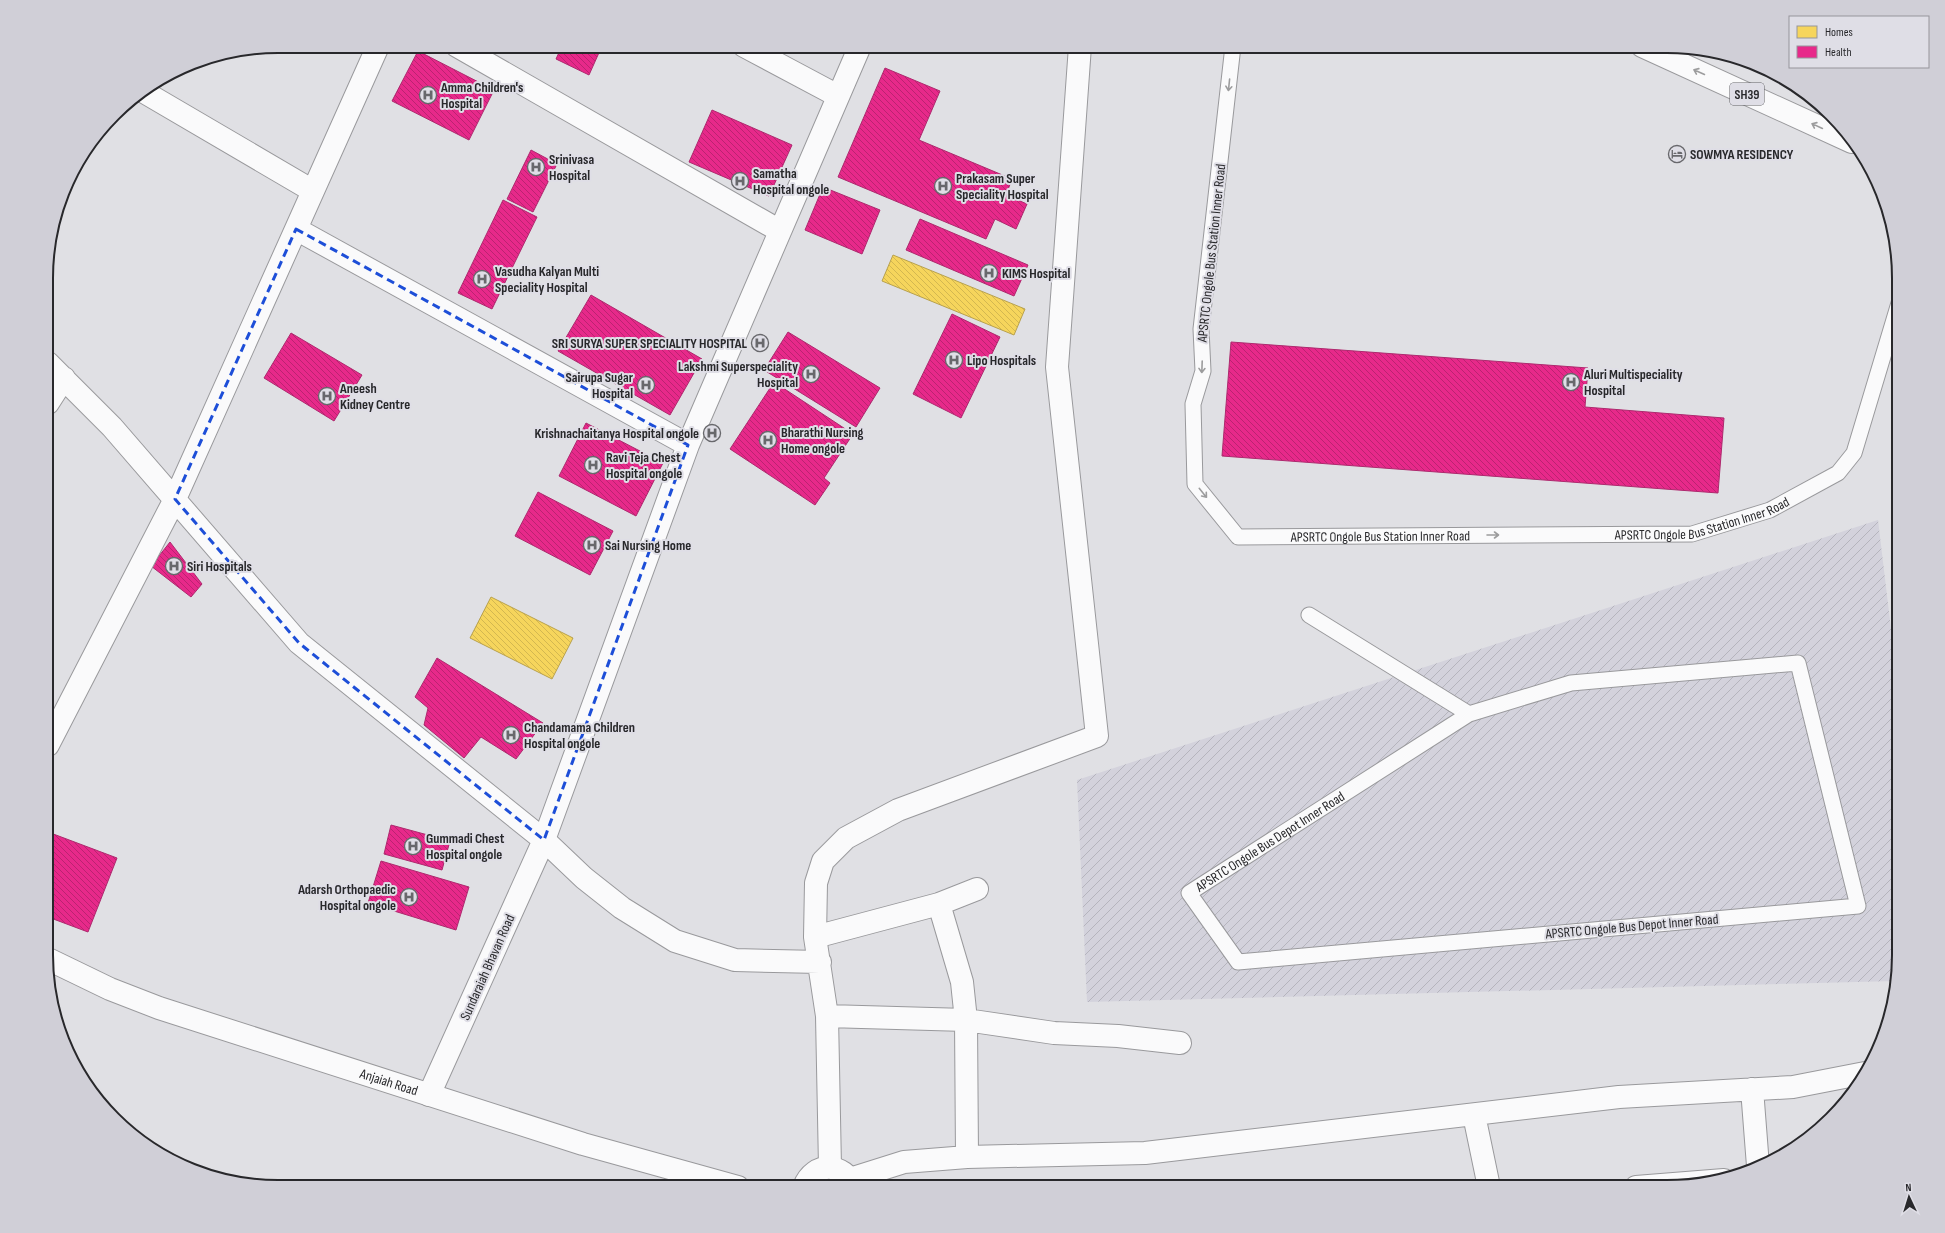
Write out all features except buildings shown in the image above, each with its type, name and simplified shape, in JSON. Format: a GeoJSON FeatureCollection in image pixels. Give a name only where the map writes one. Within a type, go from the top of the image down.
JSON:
{"type":"FeatureCollection","features":[{"type":"Feature","properties":{"kind":"street"},"geometry":{"type":"LineString","coordinates":[[53,735],[175,499],[375,53]]}},
{"type":"Feature","properties":{"kind":"street"},"geometry":{"type":"LineString","coordinates":[[470,53],[780,231]]}},
{"type":"Feature","properties":{"kind":"street"},"geometry":{"type":"LineString","coordinates":[[757,53],[838,96]]}},
{"type":"Feature","properties":{"kind":"street","name":"Sundaraiah Bhavan Road"},"geometry":{"type":"LineString","coordinates":[[429,1095],[544,840],[688,445],[857,53]]}},
{"type":"Feature","properties":{"kind":"street"},"geometry":{"type":"LineString","coordinates":[[830,1167],[827,1016],[815,937],[816,883],[823,861],[846,838],[898,810],[1097,736],[1057,367],[1079,53]]}},
{"type":"Feature","properties":{"kind":"street","name":"SH39"},"geometry":{"type":"LineString","coordinates":[[1657,53],[1842,137]]}},
{"type":"Feature","properties":{"kind":"street"},"geometry":{"type":"LineString","coordinates":[[148,95],[313,191]]}},
{"type":"Feature","properties":{"kind":"street"},"geometry":{"type":"LineString","coordinates":[[296,229],[688,445]]}},
{"type":"Feature","properties":{"kind":"street"},"geometry":{"type":"LineString","coordinates":[[53,368],[112,427],[299,643],[544,840],[584,878],[622,908],[675,941],[735,960],[820,962]]}},
{"type":"Feature","properties":{"kind":"street"},"geometry":{"type":"LineString","coordinates":[[53,395],[64,378]]}},
{"type":"Feature","properties":{"kind":"street"},"geometry":{"type":"LineString","coordinates":[[815,937],[938,904],[977,889]]}},
{"type":"Feature","properties":{"kind":"street"},"geometry":{"type":"LineString","coordinates":[[938,904],[962,982],[966,1020],[967,1157]]}},
{"type":"Feature","properties":{"kind":"street","name":"Anjaiah Road"},"geometry":{"type":"LineString","coordinates":[[53,961],[110,989],[159,1008],[583,1144],[713,1180]]}},
{"type":"Feature","properties":{"kind":"street"},"geometry":{"type":"LineString","coordinates":[[827,1016],[966,1020],[1054,1033],[1118,1036],[1180,1043]]}},
{"type":"Feature","properties":{"kind":"street"},"geometry":{"type":"LineString","coordinates":[[859,1180],[904,1162],[967,1157],[1145,1153],[1619,1098],[1793,1087],[1857,1074]]}},
{"type":"Feature","properties":{"kind":"street"},"geometry":{"type":"LineString","coordinates":[[1752,1089],[1758,1161]]}},
{"type":"Feature","properties":{"kind":"street"},"geometry":{"type":"LineString","coordinates":[[1474,1115],[1488,1180]]}},
{"type":"Feature","properties":{"kind":"street"},"geometry":{"type":"LineString","coordinates":[[808,1180],[810,1176],[818,1170],[830,1167],[838,1169],[849,1180]]}},
{"type":"Feature","properties":{"kind":"lane","name":"APSRTC Ongole Bus Station Inner Road"},"geometry":{"type":"LineString","coordinates":[[1232,53],[1201,329],[1203,371],[1192,404],[1195,484],[1238,537],[1692,534],[1770,510],[1838,473],[1854,453],[1892,323]]}},
{"type":"Feature","properties":{"kind":"lane"},"geometry":{"type":"LineString","coordinates":[[1309,615],[1469,714]]}},
{"type":"Feature","properties":{"kind":"lane","name":"APSRTC Ongole Bus Depot Inner Road"},"geometry":{"type":"LineString","coordinates":[[1798,663],[1858,906],[1238,962],[1189,893],[1469,714],[1570,683],[1798,663]]}},
{"type":"Feature","properties":{"kind":"highlighted area"},"geometry":{"type":"Polygon","coordinates":[[[296,229],[688,445],[544,840],[299,643],[175,499],[296,229]]]}},
{"type":"Feature","properties":{"kind":"shaded area"},"geometry":{"type":"Polygon","coordinates":[[[1878,520],[1892,637],[1892,969],[1890,981],[1087,1002],[1077,780],[1878,520]]]}},
{"type":"Feature","properties":{"kind":"place","name":"Amma Children's Hospital"},"geometry":{"type":"Point","coordinates":[428,95]}},
{"type":"Feature","properties":{"kind":"place","name":"SOWMYA RESIDENCY"},"geometry":{"type":"Point","coordinates":[1677,154]}},
{"type":"Feature","properties":{"kind":"place","name":"Srinivasa Hospital"},"geometry":{"type":"Point","coordinates":[536,167]}},
{"type":"Feature","properties":{"kind":"place","name":"Samatha Hospital ongole"},"geometry":{"type":"Point","coordinates":[740,181]}},
{"type":"Feature","properties":{"kind":"place","name":"Prakasam Super Speciality Hospital"},"geometry":{"type":"Point","coordinates":[943,186]}},
{"type":"Feature","properties":{"kind":"place","name":"KIMS Hospital"},"geometry":{"type":"Point","coordinates":[989,273]}},
{"type":"Feature","properties":{"kind":"place","name":"Vasudha Kalyan Multi Speciality Hospital"},"geometry":{"type":"Point","coordinates":[482,279]}},
{"type":"Feature","properties":{"kind":"place","name":"SRI SURYA SUPER SPECIALITY HOSPITAL"},"geometry":{"type":"Point","coordinates":[760,343]}},
{"type":"Feature","properties":{"kind":"place","name":"Lipo Hospitals"},"geometry":{"type":"Point","coordinates":[954,360]}},
{"type":"Feature","properties":{"kind":"place","name":"Lakshmi Superspeciality Hospital"},"geometry":{"type":"Point","coordinates":[811,374]}},
{"type":"Feature","properties":{"kind":"place","name":"Aluri Multispeciality Hospital"},"geometry":{"type":"Point","coordinates":[1571,382]}},
{"type":"Feature","properties":{"kind":"place","name":"Sairupa Sugar Hospital"},"geometry":{"type":"Point","coordinates":[646,385]}},
{"type":"Feature","properties":{"kind":"place","name":"Aneesh Kidney Centre"},"geometry":{"type":"Point","coordinates":[327,396]}},
{"type":"Feature","properties":{"kind":"place","name":"Krishnachaitanya Hospital ongole"},"geometry":{"type":"Point","coordinates":[712,433]}},
{"type":"Feature","properties":{"kind":"place","name":"Bharathi Nursing Home ongole"},"geometry":{"type":"Point","coordinates":[768,440]}},
{"type":"Feature","properties":{"kind":"place","name":"Ravi Teja Chest Hospital ongole"},"geometry":{"type":"Point","coordinates":[593,465]}},
{"type":"Feature","properties":{"kind":"place","name":"Sai Nursing Home"},"geometry":{"type":"Point","coordinates":[592,545]}},
{"type":"Feature","properties":{"kind":"place","name":"Siri Hospitals"},"geometry":{"type":"Point","coordinates":[174,566]}},
{"type":"Feature","properties":{"kind":"place","name":"Chandamama Children Hospital ongole"},"geometry":{"type":"Point","coordinates":[511,735]}},
{"type":"Feature","properties":{"kind":"place","name":"Gummadi Chest Hospital ongole"},"geometry":{"type":"Point","coordinates":[413,846]}},
{"type":"Feature","properties":{"kind":"place","name":"Adarsh Orthopaedic Hospital ongole"},"geometry":{"type":"Point","coordinates":[409,897]}}]}
